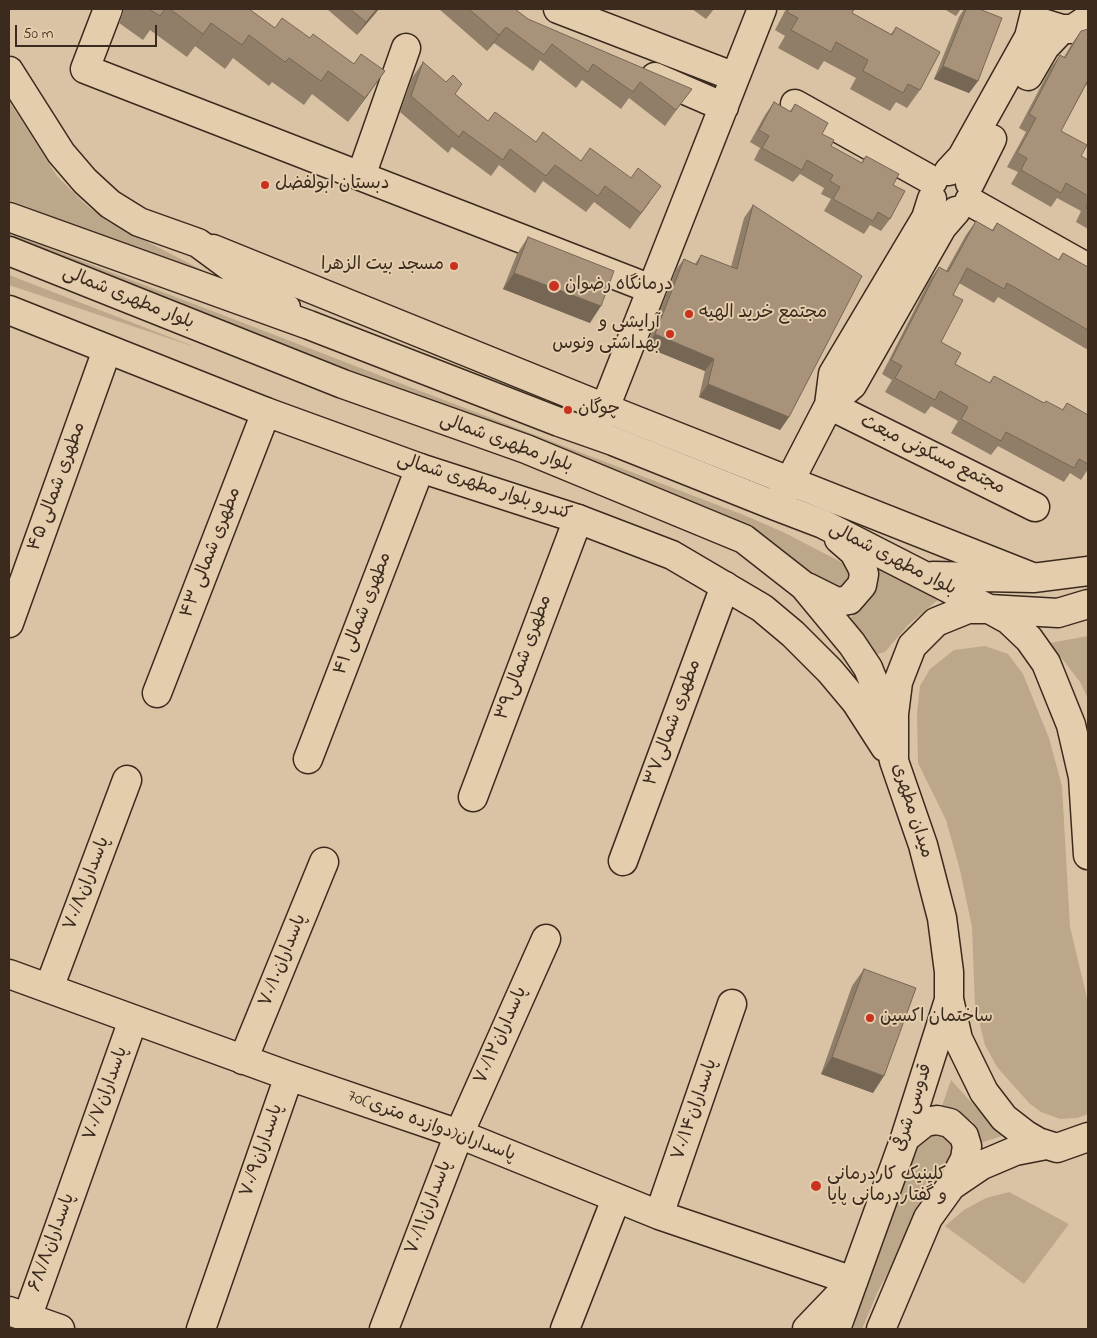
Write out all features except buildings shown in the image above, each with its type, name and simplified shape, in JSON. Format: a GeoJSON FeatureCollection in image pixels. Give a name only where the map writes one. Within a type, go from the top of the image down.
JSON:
{"type":"FeatureCollection","features":[{"type":"Feature","properties":{"kind":"street"},"geometry":{"type":"LineString","coordinates":[[108,9],[85,69],[651,289]]}},
{"type":"Feature","properties":{"kind":"street"},"geometry":{"type":"LineString","coordinates":[[594,434],[762,9]]}},
{"type":"Feature","properties":{"kind":"street"},"geometry":{"type":"LineString","coordinates":[[1034,11],[1042,22],[1062,29],[1073,28],[1088,19]]}},
{"type":"Feature","properties":{"kind":"street"},"geometry":{"type":"LineString","coordinates":[[952,191],[962,157],[1029,38],[1034,11]]}},
{"type":"Feature","properties":{"kind":"street"},"geometry":{"type":"LineString","coordinates":[[555,25],[735,77]]}},
{"type":"Feature","properties":{"kind":"street"},"geometry":{"type":"LineString","coordinates":[[776,506],[829,405],[852,386],[880,314],[926,218],[978,163],[1045,47],[1062,29]]}},
{"type":"Feature","properties":{"kind":"street"},"geometry":{"type":"LineString","coordinates":[[361,176],[406,48]]}},
{"type":"Feature","properties":{"kind":"street"},"geometry":{"type":"LineString","coordinates":[[634,68],[724,107]]}},
{"type":"Feature","properties":{"kind":"street"},"geometry":{"type":"LineString","coordinates":[[9,72],[60,153],[85,181],[110,204],[139,222],[198,243],[1033,578]]}},
{"type":"Feature","properties":{"kind":"street"},"geometry":{"type":"LineString","coordinates":[[795,104],[1088,268]]}},
{"type":"Feature","properties":{"kind":"street","name":"بلوار مطهری شمالی"},"geometry":{"type":"LineString","coordinates":[[9,217],[310,325],[823,524],[989,609]]}},
{"type":"Feature","properties":{"kind":"street"},"geometry":{"type":"LineString","coordinates":[[198,243],[310,325]]}},
{"type":"Feature","properties":{"kind":"street","name":"بلوار مطهری شمالی"},"geometry":{"type":"LineString","coordinates":[[9,251],[343,384],[526,449],[678,510],[744,539],[804,586],[852,644],[868,668],[882,703],[894,761]]}},
{"type":"Feature","properties":{"kind":"street","name":"کندرو بلوار مطهری شمالی"},"geometry":{"type":"LineString","coordinates":[[9,310],[266,412],[420,468],[578,518],[672,555],[762,608],[830,671],[856,702],[894,761]]}},
{"type":"Feature","properties":{"kind":"street","name":"مطهرى شمالى ۴۵"},"geometry":{"type":"LineString","coordinates":[[9,623],[107,350]]}},
{"type":"Feature","properties":{"kind":"street","name":"مجتمع مسکونی مبعث"},"geometry":{"type":"LineString","coordinates":[[829,405],[1035,507]]}},
{"type":"Feature","properties":{"kind":"street","name":"مطهرى شمالى ۴۳"},"geometry":{"type":"LineString","coordinates":[[157,693],[266,412]]}},
{"type":"Feature","properties":{"kind":"street","name":"۴۱ مطهرى شمالى"},"geometry":{"type":"LineString","coordinates":[[308,759],[420,468]]}},
{"type":"Feature","properties":{"kind":"street","name":"مطهرى شمالى۳۹"},"geometry":{"type":"LineString","coordinates":[[473,797],[578,518]]}},
{"type":"Feature","properties":{"kind":"street"},"geometry":{"type":"LineString","coordinates":[[804,586],[837,602],[849,600],[862,585],[864,574],[854,552],[823,524]]}},
{"type":"Feature","properties":{"kind":"street"},"geometry":{"type":"LineString","coordinates":[[925,576],[1033,578],[1088,571]]}},
{"type":"Feature","properties":{"kind":"street","name":"مطهرى شمالى۳۷"},"geometry":{"type":"LineString","coordinates":[[623,861],[725,586]]}},
{"type":"Feature","properties":{"kind":"street","name":"میدان مطهری"},"geometry":{"type":"LineString","coordinates":[[1052,1146],[1026,1134],[1004,1118],[984,1092],[958,1039],[949,999],[949,972],[942,918],[923,845],[894,761],[894,714],[898,682],[912,646],[925,631],[948,615],[968,609],[1058,613],[1088,604]]}},
{"type":"Feature","properties":{"kind":"street"},"geometry":{"type":"LineString","coordinates":[[989,609],[1010,620],[1029,639],[1046,664],[1061,696],[1071,725],[1083,777],[1088,838]]}},
{"type":"Feature","properties":{"kind":"street","name":"پاسداران۷۰/۸"},"geometry":{"type":"LineString","coordinates":[[50,988],[127,780]]}},
{"type":"Feature","properties":{"kind":"street","name":"پاسداران۷۰/۱۰"},"geometry":{"type":"LineString","coordinates":[[243,1060],[324,862]]}},
{"type":"Feature","properties":{"kind":"street","name":"پاسداران۷۰/۱۲"},"geometry":{"type":"LineString","coordinates":[[458,1134],[546,939]]}},
{"type":"Feature","properties":{"kind":"street","name":"70پاسداران(دوازده متری)"},"geometry":{"type":"LineString","coordinates":[[9,974],[243,1060],[458,1134],[659,1215],[854,1282]]}},
{"type":"Feature","properties":{"kind":"street","name":"قدوسی شرقی"},"geometry":{"type":"LineString","coordinates":[[836,1329],[906,1138],[949,999]]}},
{"type":"Feature","properties":{"kind":"street","name":"پاسداران۷۰/۱۴"},"geometry":{"type":"LineString","coordinates":[[659,1215],[732,1004]]}},
{"type":"Feature","properties":{"kind":"street","name":"پاسداران۷۰/۷"},"geometry":{"type":"LineString","coordinates":[[80,1169],[134,1020]]}},
{"type":"Feature","properties":{"kind":"street","name":"پاسداران۷۰/۹"},"geometry":{"type":"LineString","coordinates":[[201,1329],[289,1076]]}},
{"type":"Feature","properties":{"kind":"street"},"geometry":{"type":"LineString","coordinates":[[881,1329],[928,1218],[951,1186],[965,1159],[967,1146],[964,1136],[950,1123],[937,1120],[925,1122],[906,1138]]}},
{"type":"Feature","properties":{"kind":"street","name":"پاسداران۷۰/۱۱"},"geometry":{"type":"LineString","coordinates":[[384,1329],[458,1134]]}},
{"type":"Feature","properties":{"kind":"street"},"geometry":{"type":"LineString","coordinates":[[951,1186],[982,1165],[1015,1151],[1052,1146],[1088,1137]]}},
{"type":"Feature","properties":{"kind":"street"},"geometry":{"type":"LineString","coordinates":[[1052,1146],[1088,1156]]}},
{"type":"Feature","properties":{"kind":"street","name":"پاسداران۶۸/۸"},"geometry":{"type":"LineString","coordinates":[[18,1314],[80,1169]]}},
{"type":"Feature","properties":{"kind":"street"},"geometry":{"type":"LineString","coordinates":[[565,1329],[616,1199]]}},
{"type":"Feature","properties":{"kind":"street"},"geometry":{"type":"LineString","coordinates":[[807,1329],[854,1282]]}},
{"type":"Feature","properties":{"kind":"street"},"geometry":{"type":"LineString","coordinates":[[18,1314],[60,1329]]}},
{"type":"Feature","properties":{"kind":"shaded area"},"geometry":{"type":"Polygon","coordinates":[[[9,101],[57,176],[85,204],[107,221],[229,284],[9,200],[9,101]]]}},
{"type":"Feature","properties":{"kind":"shaded area"},"geometry":{"type":"Polygon","coordinates":[[[9,233],[746,516],[783,532],[843,563],[850,573],[851,583],[840,592],[9,238],[9,233]]]}},
{"type":"Feature","properties":{"kind":"shaded area"},"geometry":{"type":"Polygon","coordinates":[[[9,275],[198,348],[9,285],[9,275]]]}},
{"type":"Feature","properties":{"kind":"shaded area"},"geometry":{"type":"Polygon","coordinates":[[[874,566],[939,599],[909,624],[885,652],[878,654],[863,640],[848,621],[871,595],[874,566]]]}},
{"type":"Feature","properties":{"kind":"shaded area"},"geometry":{"type":"Polygon","coordinates":[[[1088,636],[1088,699],[1080,682],[1050,643],[1088,636]]]}},
{"type":"Feature","properties":{"kind":"shaded area"},"geometry":{"type":"Polygon","coordinates":[[[985,646],[1008,654],[1023,674],[1049,738],[1062,786],[1070,927],[1088,1002],[1088,1114],[1077,1118],[1060,1119],[1041,1112],[1029,1103],[997,1067],[985,1045],[975,1005],[972,927],[960,870],[946,820],[918,763],[917,713],[920,686],[930,669],[954,650],[985,646]]]}},
{"type":"Feature","properties":{"kind":"shaded area"},"geometry":{"type":"Polygon","coordinates":[[[951,1080],[1002,1136],[980,1143],[978,1132],[972,1121],[955,1112],[940,1112],[951,1080]]]}},
{"type":"Feature","properties":{"kind":"shaded area"},"geometry":{"type":"Polygon","coordinates":[[[937,1128],[959,1144],[878,1291],[862,1329],[853,1329],[910,1149],[937,1128]]]}},
{"type":"Feature","properties":{"kind":"shaded area"},"geometry":{"type":"Polygon","coordinates":[[[1009,1192],[1069,1224],[1024,1284],[945,1226],[964,1210],[986,1198],[1009,1192]]]}},
{"type":"Feature","properties":{"kind":"place","name":"دبستان ابولفضل"},"geometry":{"type":"Point","coordinates":[265,185]}},
{"type":"Feature","properties":{"kind":"place","name":"مسجد بیت الزهرا"},"geometry":{"type":"Point","coordinates":[454,266]}},
{"type":"Feature","properties":{"kind":"place","name":"درمانگاه رضوان"},"geometry":{"type":"Point","coordinates":[554,286]}},
{"type":"Feature","properties":{"kind":"place","name":"مجتمع خرید الهیه"},"geometry":{"type":"Point","coordinates":[689,314]}},
{"type":"Feature","properties":{"kind":"place","name":"آرایشی و بهداشتی ونوس"},"geometry":{"type":"Point","coordinates":[670,334]}},
{"type":"Feature","properties":{"kind":"place","name":"چوگان"},"geometry":{"type":"Point","coordinates":[568,410]}},
{"type":"Feature","properties":{"kind":"place","name":"ساختمان اکسین"},"geometry":{"type":"Point","coordinates":[870,1018]}},
{"type":"Feature","properties":{"kind":"place","name":"کلینیک کاردرمانی و گفتاردرمانی پایا"},"geometry":{"type":"Point","coordinates":[816,1186]}}]}
